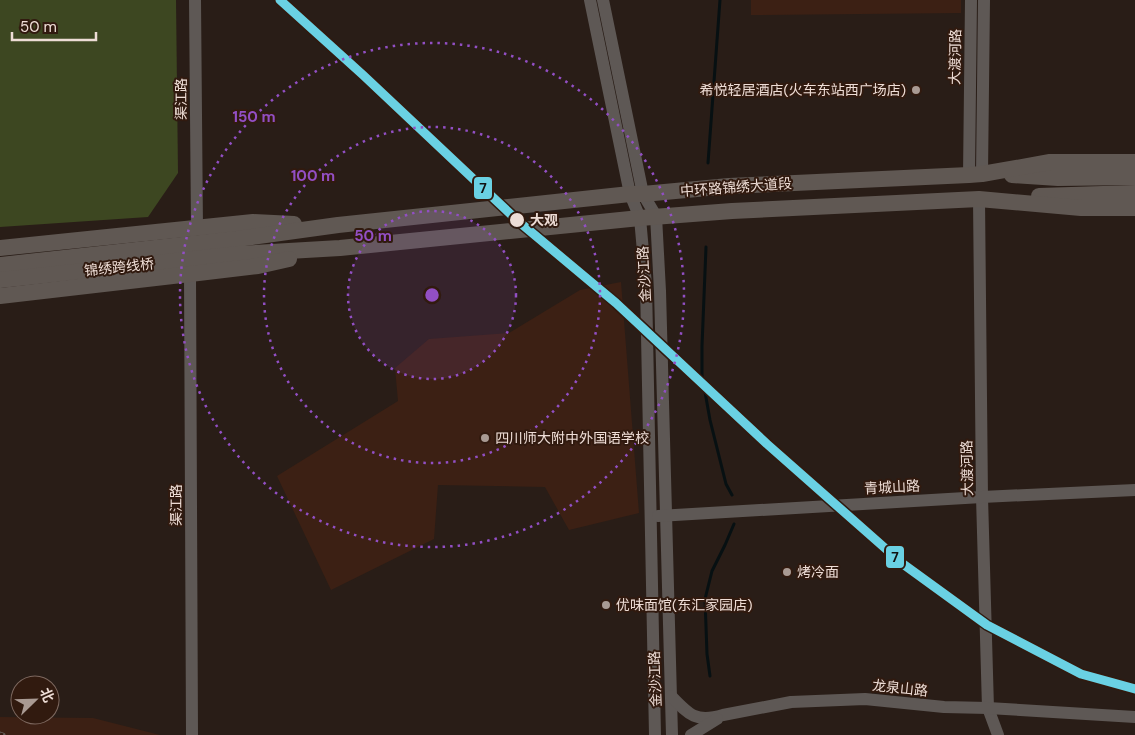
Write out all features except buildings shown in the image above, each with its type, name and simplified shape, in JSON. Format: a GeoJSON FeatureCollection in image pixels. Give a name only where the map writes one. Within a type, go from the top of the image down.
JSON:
{"type":"FeatureCollection","features":[{"type":"Feature","properties":{"kind":"main road","name":"中环路锦绣大道段"},"geometry":{"type":"LineString","coordinates":[[338,225],[729,186],[976,174],[1050,162],[1135,162]]}},
{"type":"Feature","properties":{"kind":"main road"},"geometry":{"type":"LineString","coordinates":[[976,174],[1058,178],[1135,177]]}},
{"type":"Feature","properties":{"kind":"main road"},"geometry":{"type":"LineString","coordinates":[[979,199],[1085,193],[1135,193]]}},
{"type":"Feature","properties":{"kind":"main road","name":"中环路锦绣大道段"},"geometry":{"type":"LineString","coordinates":[[340,248],[648,217],[979,199],[1080,208],[1135,208]]}},
{"type":"Feature","properties":{"kind":"main road"},"geometry":{"type":"LineString","coordinates":[[0,248],[253,222],[338,225]]}},
{"type":"Feature","properties":{"kind":"main road"},"geometry":{"type":"LineString","coordinates":[[238,246],[338,225]]}},
{"type":"Feature","properties":{"kind":"main road"},"geometry":{"type":"LineString","coordinates":[[238,246],[340,248]]}},
{"type":"Feature","properties":{"kind":"main road","name":"锦绣跨线桥"},"geometry":{"type":"LineString","coordinates":[[0,265],[238,246]]}},
{"type":"Feature","properties":{"kind":"main road","name":"锦绣跨线桥"},"geometry":{"type":"LineString","coordinates":[[0,280],[238,246]]}},
{"type":"Feature","properties":{"kind":"main road"},"geometry":{"type":"LineString","coordinates":[[0,296],[258,266],[340,248]]}},
{"type":"Feature","properties":{"kind":"street","name":"渠江路"},"geometry":{"type":"LineString","coordinates":[[195,0],[197,228]]}},
{"type":"Feature","properties":{"kind":"street","name":"金沙江路"},"geometry":{"type":"LineString","coordinates":[[590,0],[637,194],[648,217],[660,291],[672,735]]}},
{"type":"Feature","properties":{"kind":"street","name":"金沙江路"},"geometry":{"type":"LineString","coordinates":[[603,0],[637,194]]}},
{"type":"Feature","properties":{"kind":"street","name":"大渡河路"},"geometry":{"type":"LineString","coordinates":[[971,0],[976,174]]}},
{"type":"Feature","properties":{"kind":"street","name":"大渡河路"},"geometry":{"type":"LineString","coordinates":[[976,174],[984,0]]}},
{"type":"Feature","properties":{"kind":"street","name":"大渡河路"},"geometry":{"type":"LineString","coordinates":[[979,199],[982,497],[988,708],[998,735]]}},
{"type":"Feature","properties":{"kind":"street","name":"金沙江路"},"geometry":{"type":"LineString","coordinates":[[648,217],[646,285],[655,735]]}},
{"type":"Feature","properties":{"kind":"street","name":"渠江路"},"geometry":{"type":"LineString","coordinates":[[190,274],[192,735]]}},
{"type":"Feature","properties":{"kind":"street","name":"青城山路"},"geometry":{"type":"LineString","coordinates":[[650,516],[1135,490]]}},
{"type":"Feature","properties":{"kind":"street","name":"龙泉山路"},"geometry":{"type":"LineString","coordinates":[[671,696],[690,715],[703,719],[791,702],[865,699],[944,707],[1135,717]]}},
{"type":"Feature","properties":{"kind":"street"},"geometry":{"type":"LineString","coordinates":[[988,708],[988,735]]}},
{"type":"Feature","properties":{"kind":"street"},"geometry":{"type":"LineString","coordinates":[[691,735],[723,715]]}},
{"type":"Feature","properties":{"kind":"shaded area"},"geometry":{"type":"Polygon","coordinates":[[[751,0],[961,0],[961,13],[751,15],[751,0]]]}},
{"type":"Feature","properties":{"kind":"shaded area","name":"四川师大附中外国语学校"},"geometry":{"type":"Polygon","coordinates":[[[621,282],[639,513],[569,530],[545,487],[438,485],[434,539],[331,590],[277,476],[398,401],[395,368],[429,339],[509,333],[580,290],[621,282]]]}},
{"type":"Feature","properties":{"kind":"shaded area"},"geometry":{"type":"Polygon","coordinates":[[[0,717],[10,717],[10,725],[60,725],[60,718],[93,718],[160,735],[0,735],[0,717]]]}},
{"type":"Feature","properties":{"kind":"green space"},"geometry":{"type":"Polygon","coordinates":[[[0,0],[176,0],[178,173],[148,217],[0,227],[0,0]]]}},
{"type":"Feature","properties":{"kind":"waterway"},"geometry":{"type":"LineString","coordinates":[[708,163],[720,0]]}},
{"type":"Feature","properties":{"kind":"waterway"},"geometry":{"type":"LineString","coordinates":[[706,247],[702,375],[710,420],[726,484],[732,495]]}},
{"type":"Feature","properties":{"kind":"waterway"},"geometry":{"type":"LineString","coordinates":[[710,676],[707,654],[705,599],[712,571],[734,524]]}},
{"type":"Feature","properties":{"kind":"transit line","name":"7"},"geometry":{"type":"LineString","coordinates":[[280,0],[363,75],[518,221],[616,303],[767,444],[903,564],[987,625],[1081,674],[1135,689]]}},
{"type":"Feature","properties":{"kind":"place","name":"希悦轻居酒店(火车东站西广场店)"},"geometry":{"type":"Point","coordinates":[916,90]}},
{"type":"Feature","properties":{"kind":"place","name":"大观"},"geometry":{"type":"Point","coordinates":[517,220]}},
{"type":"Feature","properties":{"kind":"place","name":"四川师大附中外国语学校"},"geometry":{"type":"Point","coordinates":[485,438]}},
{"type":"Feature","properties":{"kind":"place","name":"烤冷面"},"geometry":{"type":"Point","coordinates":[787,572]}},
{"type":"Feature","properties":{"kind":"place","name":"优味面馆(东汇家园店)"},"geometry":{"type":"Point","coordinates":[606,605]}}]}
